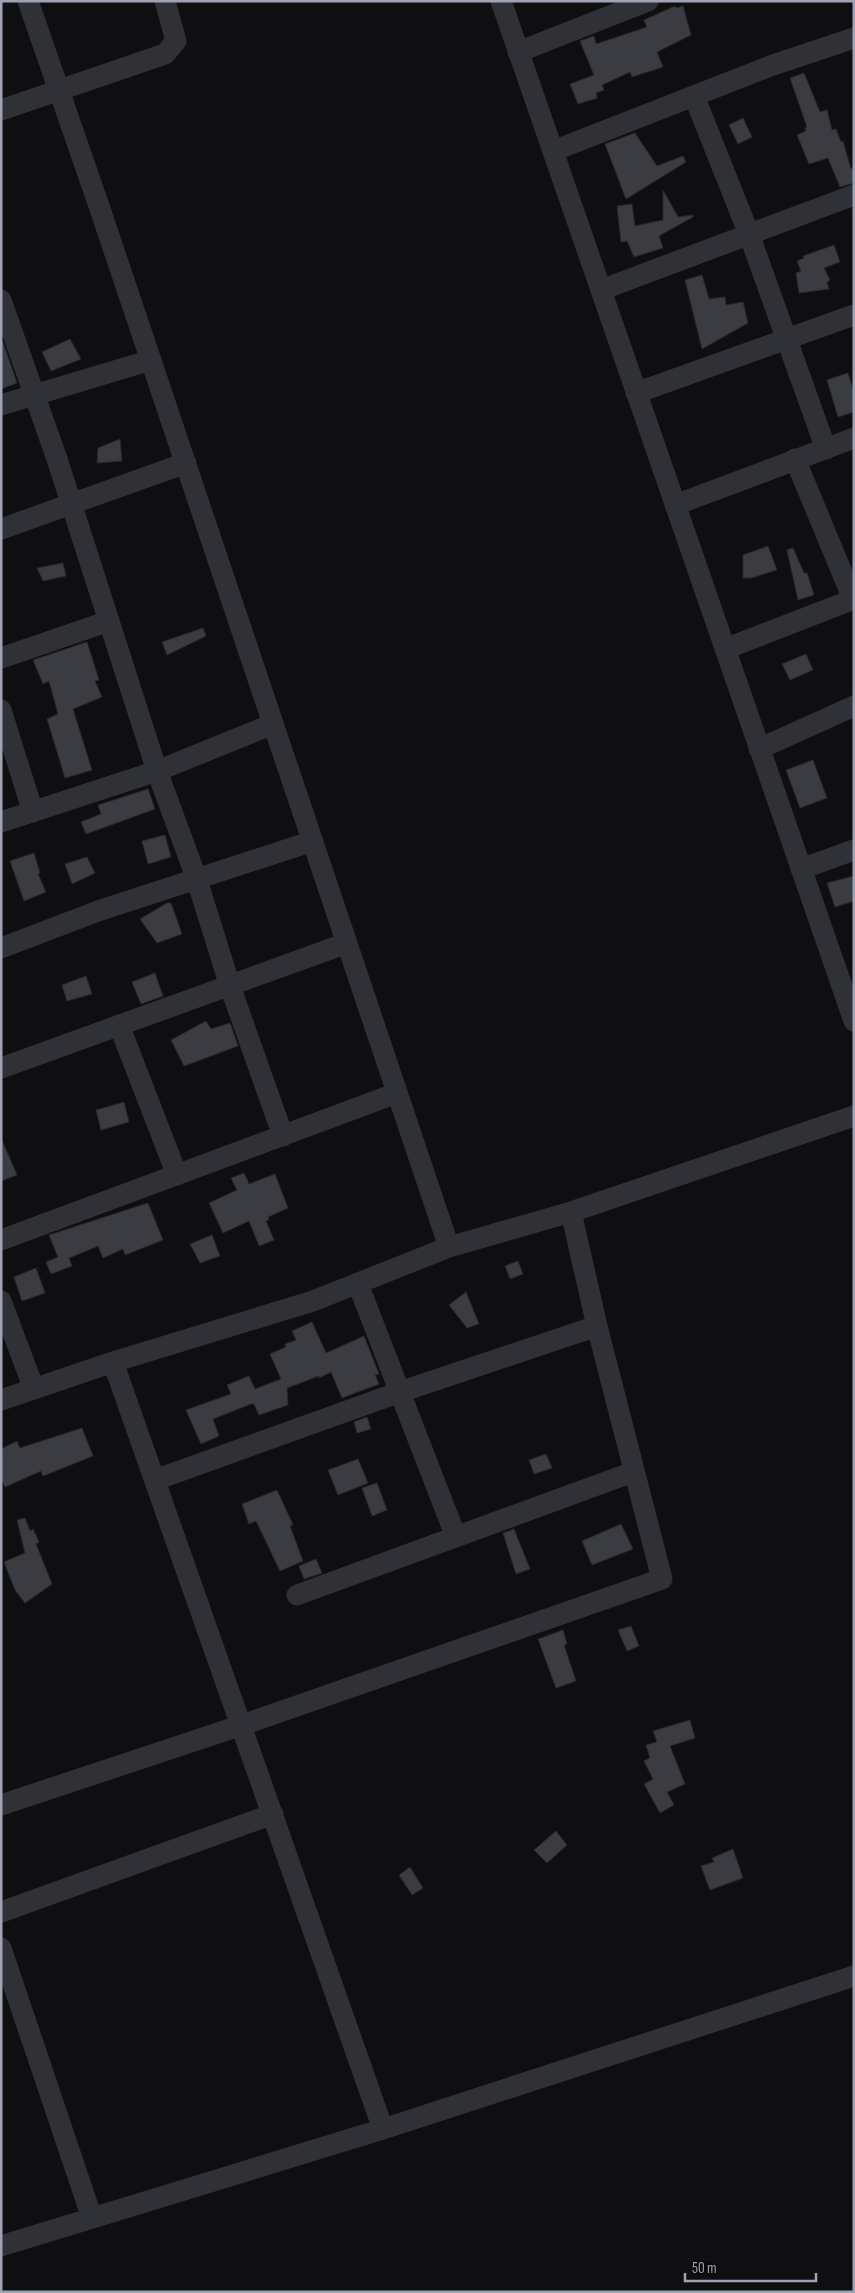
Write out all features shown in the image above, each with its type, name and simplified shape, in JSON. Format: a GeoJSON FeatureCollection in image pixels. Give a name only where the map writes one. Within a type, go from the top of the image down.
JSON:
{"type":"FeatureCollection","features":[{"type":"Feature","properties":{"kind":"street"},"geometry":{"type":"LineString","coordinates":[[28,1],[186,463],[449,1247]]}},
{"type":"Feature","properties":{"kind":"street"},"geometry":{"type":"LineString","coordinates":[[1,110],[165,54],[176,42],[165,1]]}},
{"type":"Feature","properties":{"kind":"street"},"geometry":{"type":"LineString","coordinates":[[501,1],[853,1016]]}},
{"type":"Feature","properties":{"kind":"street"},"geometry":{"type":"LineString","coordinates":[[518,52],[648,1]]}},
{"type":"Feature","properties":{"kind":"street"},"geometry":{"type":"LineString","coordinates":[[553,152],[694,96],[854,38]]}},
{"type":"Feature","properties":{"kind":"street"},"geometry":{"type":"LineString","coordinates":[[694,96],[749,234],[826,449]]}},
{"type":"Feature","properties":{"kind":"street"},"geometry":{"type":"LineString","coordinates":[[601,290],[854,195]]}},
{"type":"Feature","properties":{"kind":"street"},"geometry":{"type":"LineString","coordinates":[[1,300],[71,502],[157,771],[196,877],[230,986],[283,1136]]}},
{"type":"Feature","properties":{"kind":"street"},"geometry":{"type":"LineString","coordinates":[[636,393],[854,316]]}},
{"type":"Feature","properties":{"kind":"street"},"geometry":{"type":"LineString","coordinates":[[1,405],[151,360]]}},
{"type":"Feature","properties":{"kind":"street"},"geometry":{"type":"LineString","coordinates":[[675,505],[854,438]]}},
{"type":"Feature","properties":{"kind":"street"},"geometry":{"type":"LineString","coordinates":[[725,650],[853,599],[795,459]]}},
{"type":"Feature","properties":{"kind":"street"},"geometry":{"type":"LineString","coordinates":[[1,529],[71,502],[186,463]]}},
{"type":"Feature","properties":{"kind":"street"},"geometry":{"type":"LineString","coordinates":[[1,658],[109,621]]}},
{"type":"Feature","properties":{"kind":"street"},"geometry":{"type":"LineString","coordinates":[[760,749],[854,706]]}},
{"type":"Feature","properties":{"kind":"street"},"geometry":{"type":"LineString","coordinates":[[1,710],[33,812]]}},
{"type":"Feature","properties":{"kind":"street"},"geometry":{"type":"LineString","coordinates":[[1,822],[157,771],[274,724]]}},
{"type":"Feature","properties":{"kind":"street"},"geometry":{"type":"LineString","coordinates":[[1,948],[98,911],[196,877],[312,841]]}},
{"type":"Feature","properties":{"kind":"street"},"geometry":{"type":"LineString","coordinates":[[801,869],[854,850]]}},
{"type":"Feature","properties":{"kind":"street"},"geometry":{"type":"LineString","coordinates":[[1,1068],[347,943]]}},
{"type":"Feature","properties":{"kind":"street"},"geometry":{"type":"LineString","coordinates":[[119,1026],[178,1175]]}},
{"type":"Feature","properties":{"kind":"street"},"geometry":{"type":"LineString","coordinates":[[1,1240],[398,1093]]}},
{"type":"Feature","properties":{"kind":"street"},"geometry":{"type":"LineString","coordinates":[[1,1400],[113,1362],[314,1301],[449,1247],[571,1212],[854,1116]]}},
{"type":"Feature","properties":{"kind":"street"},"geometry":{"type":"LineString","coordinates":[[1,1805],[242,1725],[662,1579],[633,1472],[571,1212]]}},
{"type":"Feature","properties":{"kind":"street"},"geometry":{"type":"LineString","coordinates":[[358,1284],[456,1537]]}},
{"type":"Feature","properties":{"kind":"street"},"geometry":{"type":"LineString","coordinates":[[1,1301],[34,1389]]}},
{"type":"Feature","properties":{"kind":"street"},"geometry":{"type":"LineString","coordinates":[[155,1480],[400,1392],[597,1326]]}},
{"type":"Feature","properties":{"kind":"street"},"geometry":{"type":"LineString","coordinates":[[113,1362],[383,2129]]}},
{"type":"Feature","properties":{"kind":"street"},"geometry":{"type":"LineString","coordinates":[[297,1595],[633,1472]]}},
{"type":"Feature","properties":{"kind":"street"},"geometry":{"type":"LineString","coordinates":[[1,1912],[273,1814]]}},
{"type":"Feature","properties":{"kind":"street"},"geometry":{"type":"LineString","coordinates":[[1,1948],[92,2218]]}},
{"type":"Feature","properties":{"kind":"street"},"geometry":{"type":"LineString","coordinates":[[1,2246],[383,2129],[854,1976]]}},
{"type":"Feature","properties":{"kind":"building"},"geometry":{"type":"Polygon","coordinates":[[[675,6],[676,8],[683,6],[691,35],[657,52],[663,67],[632,77],[630,72],[602,85],[604,90],[596,93],[597,98],[578,104],[570,84],[594,75],[580,41],[594,36],[596,44],[647,27],[644,20],[675,6]]]}},
{"type":"Feature","properties":{"kind":"building"},"geometry":{"type":"Polygon","coordinates":[[[804,73],[820,112],[827,110],[832,130],[836,129],[841,142],[843,141],[851,169],[854,167],[854,183],[840,187],[828,158],[809,164],[797,135],[806,131],[805,128],[807,127],[790,78],[804,73]]]}},
{"type":"Feature","properties":{"kind":"building"},"geometry":{"type":"Polygon","coordinates":[[[743,118],[752,137],[738,144],[729,125],[743,118]]]}},
{"type":"Feature","properties":{"kind":"building"},"geometry":{"type":"Polygon","coordinates":[[[635,133],[657,166],[683,156],[686,162],[626,199],[605,144],[635,133]]]}},
{"type":"Feature","properties":{"kind":"building"},"geometry":{"type":"Polygon","coordinates":[[[663,190],[678,217],[693,215],[693,217],[659,236],[663,248],[634,257],[627,241],[621,242],[617,206],[632,204],[635,226],[663,220],[663,190]]]}},
{"type":"Feature","properties":{"kind":"building"},"geometry":{"type":"Polygon","coordinates":[[[834,245],[840,262],[824,268],[830,280],[827,282],[829,289],[799,293],[796,273],[801,271],[797,261],[804,258],[803,256],[834,245]]]}},
{"type":"Feature","properties":{"kind":"building"},"geometry":{"type":"Polygon","coordinates":[[[702,275],[709,299],[725,297],[726,305],[743,302],[748,323],[702,349],[685,280],[702,275]]]}},
{"type":"Feature","properties":{"kind":"building"},"geometry":{"type":"Polygon","coordinates":[[[70,339],[81,359],[51,371],[42,352],[70,339]]]}},
{"type":"Feature","properties":{"kind":"building"},"geometry":{"type":"Polygon","coordinates":[[[3,342],[17,383],[1,389],[1,343],[3,342]]]}},
{"type":"Feature","properties":{"kind":"building"},"geometry":{"type":"Polygon","coordinates":[[[848,373],[854,393],[854,412],[838,417],[827,380],[848,373]]]}},
{"type":"Feature","properties":{"kind":"building"},"geometry":{"type":"Polygon","coordinates":[[[120,439],[122,461],[97,463],[98,448],[120,439]]]}},
{"type":"Feature","properties":{"kind":"building"},"geometry":{"type":"Polygon","coordinates":[[[768,546],[777,570],[751,578],[743,578],[743,555],[768,546]]]}},
{"type":"Feature","properties":{"kind":"building"},"geometry":{"type":"Polygon","coordinates":[[[793,548],[804,573],[807,573],[814,595],[798,600],[787,550],[793,548]]]}},
{"type":"Feature","properties":{"kind":"building"},"geometry":{"type":"Polygon","coordinates":[[[63,563],[66,576],[43,581],[37,568],[63,563]]]}},
{"type":"Feature","properties":{"kind":"building"},"geometry":{"type":"Polygon","coordinates":[[[203,628],[206,636],[167,655],[162,642],[203,628]]]}},
{"type":"Feature","properties":{"kind":"building"},"geometry":{"type":"Polygon","coordinates":[[[87,642],[99,680],[95,681],[102,697],[73,709],[92,770],[65,778],[47,719],[58,714],[49,681],[43,684],[33,660],[87,642]]]}},
{"type":"Feature","properties":{"kind":"building"},"geometry":{"type":"Polygon","coordinates":[[[806,654],[813,670],[790,680],[782,664],[806,654]]]}},
{"type":"Feature","properties":{"kind":"building"},"geometry":{"type":"Polygon","coordinates":[[[813,760],[827,798],[800,808],[786,770],[813,760]]]}},
{"type":"Feature","properties":{"kind":"building"},"geometry":{"type":"Polygon","coordinates":[[[148,789],[155,809],[86,834],[81,822],[101,814],[98,805],[148,789]]]}},
{"type":"Feature","properties":{"kind":"building"},"geometry":{"type":"Polygon","coordinates":[[[165,835],[171,857],[148,864],[142,841],[165,835]]]}},
{"type":"Feature","properties":{"kind":"building"},"geometry":{"type":"Polygon","coordinates":[[[34,853],[40,873],[38,874],[46,892],[24,901],[10,861],[34,853]]]}},
{"type":"Feature","properties":{"kind":"building"},"geometry":{"type":"Polygon","coordinates":[[[87,857],[95,873],[72,884],[65,864],[87,857]]]}},
{"type":"Feature","properties":{"kind":"building"},"geometry":{"type":"Polygon","coordinates":[[[854,876],[854,901],[835,907],[827,883],[854,876]]]}},
{"type":"Feature","properties":{"kind":"building"},"geometry":{"type":"Polygon","coordinates":[[[167,903],[171,903],[182,934],[157,943],[140,919],[167,903]]]}},
{"type":"Feature","properties":{"kind":"building"},"geometry":{"type":"Polygon","coordinates":[[[155,973],[163,996],[141,1004],[132,982],[155,973]]]}},
{"type":"Feature","properties":{"kind":"building"},"geometry":{"type":"Polygon","coordinates":[[[86,976],[92,994],[67,1001],[62,985],[86,976]]]}},
{"type":"Feature","properties":{"kind":"building"},"geometry":{"type":"Polygon","coordinates":[[[206,1021],[211,1029],[230,1023],[238,1046],[184,1066],[171,1040],[206,1021]]]}},
{"type":"Feature","properties":{"kind":"building"},"geometry":{"type":"Polygon","coordinates":[[[124,1102],[129,1122],[101,1130],[96,1110],[124,1102]]]}},
{"type":"Feature","properties":{"kind":"building"},"geometry":{"type":"Polygon","coordinates":[[[1,1138],[17,1175],[1,1181],[1,1138]]]}},
{"type":"Feature","properties":{"kind":"building"},"geometry":{"type":"Polygon","coordinates":[[[244,1173],[249,1184],[275,1174],[288,1208],[268,1217],[269,1220],[266,1221],[274,1240],[259,1246],[249,1221],[223,1233],[209,1203],[237,1190],[231,1178],[244,1173]]]}},
{"type":"Feature","properties":{"kind":"building"},"geometry":{"type":"Polygon","coordinates":[[[148,1203],[163,1240],[125,1255],[123,1249],[103,1258],[98,1246],[69,1258],[72,1266],[51,1274],[46,1262],[58,1257],[49,1235],[148,1203]]]}},
{"type":"Feature","properties":{"kind":"building"},"geometry":{"type":"Polygon","coordinates":[[[212,1235],[220,1256],[200,1263],[190,1244],[212,1235]]]}},
{"type":"Feature","properties":{"kind":"building"},"geometry":{"type":"Polygon","coordinates":[[[518,1261],[523,1274],[510,1279],[505,1266],[518,1261]]]}},
{"type":"Feature","properties":{"kind":"building"},"geometry":{"type":"Polygon","coordinates":[[[36,1268],[45,1293],[22,1301],[14,1277],[36,1268]]]}},
{"type":"Feature","properties":{"kind":"building"},"geometry":{"type":"Polygon","coordinates":[[[466,1292],[479,1324],[467,1328],[449,1305],[466,1292]]]}},
{"type":"Feature","properties":{"kind":"building"},"geometry":{"type":"Polygon","coordinates":[[[312,1322],[326,1353],[364,1336],[379,1374],[375,1375],[379,1384],[342,1398],[331,1372],[319,1378],[319,1376],[287,1388],[288,1405],[259,1415],[254,1404],[251,1404],[213,1419],[219,1436],[201,1444],[186,1410],[231,1394],[227,1385],[249,1376],[255,1389],[281,1379],[270,1354],[286,1347],[285,1344],[296,1340],[292,1331],[312,1322]]]}},
{"type":"Feature","properties":{"kind":"building"},"geometry":{"type":"Polygon","coordinates":[[[367,1417],[371,1429],[357,1433],[354,1422],[367,1417]]]}},
{"type":"Feature","properties":{"kind":"building"},"geometry":{"type":"Polygon","coordinates":[[[82,1428],[93,1456],[43,1476],[41,1471],[5,1487],[1,1479],[1,1449],[17,1441],[20,1448],[82,1428]]]}},
{"type":"Feature","properties":{"kind":"building"},"geometry":{"type":"Polygon","coordinates":[[[546,1454],[552,1468],[534,1474],[529,1460],[546,1454]]]}},
{"type":"Feature","properties":{"kind":"building"},"geometry":{"type":"Polygon","coordinates":[[[358,1459],[368,1483],[338,1495],[328,1470],[358,1459]]]}},
{"type":"Feature","properties":{"kind":"building"},"geometry":{"type":"Polygon","coordinates":[[[377,1483],[387,1510],[372,1516],[362,1488],[377,1483]]]}},
{"type":"Feature","properties":{"kind":"building"},"geometry":{"type":"Polygon","coordinates":[[[277,1490],[293,1525],[290,1526],[303,1561],[280,1571],[256,1521],[249,1524],[242,1504],[277,1490]]]}},
{"type":"Feature","properties":{"kind":"building"},"geometry":{"type":"Polygon","coordinates":[[[25,1518],[30,1531],[33,1529],[39,1542],[36,1544],[52,1584],[25,1603],[15,1590],[4,1562],[25,1553],[17,1520],[25,1518]]]}},
{"type":"Feature","properties":{"kind":"building"},"geometry":{"type":"Polygon","coordinates":[[[621,1524],[633,1549],[592,1565],[582,1541],[621,1524]]]}},
{"type":"Feature","properties":{"kind":"building"},"geometry":{"type":"Polygon","coordinates":[[[514,1529],[530,1569],[516,1574],[503,1533],[514,1529]]]}},
{"type":"Feature","properties":{"kind":"building"},"geometry":{"type":"Polygon","coordinates":[[[316,1559],[322,1573],[304,1579],[299,1566],[316,1559]]]}},
{"type":"Feature","properties":{"kind":"building"},"geometry":{"type":"Polygon","coordinates":[[[631,1626],[639,1646],[627,1651],[618,1630],[631,1626]]]}},
{"type":"Feature","properties":{"kind":"building"},"geometry":{"type":"Polygon","coordinates":[[[563,1630],[567,1644],[564,1645],[576,1681],[556,1688],[538,1639],[563,1630]]]}},
{"type":"Feature","properties":{"kind":"building"},"geometry":{"type":"Polygon","coordinates":[[[690,1720],[695,1738],[670,1746],[685,1784],[667,1792],[674,1805],[660,1813],[644,1784],[653,1779],[644,1761],[650,1758],[646,1745],[657,1742],[653,1731],[690,1720]]]}},
{"type":"Feature","properties":{"kind":"building"},"geometry":{"type":"Polygon","coordinates":[[[556,1831],[567,1845],[547,1863],[534,1850],[556,1831]]]}},
{"type":"Feature","properties":{"kind":"building"},"geometry":{"type":"Polygon","coordinates":[[[733,1849],[743,1878],[710,1890],[701,1866],[714,1862],[712,1858],[733,1849]]]}},
{"type":"Feature","properties":{"kind":"building"},"geometry":{"type":"Polygon","coordinates":[[[410,1867],[423,1888],[412,1895],[399,1875],[410,1867]]]}}]}
